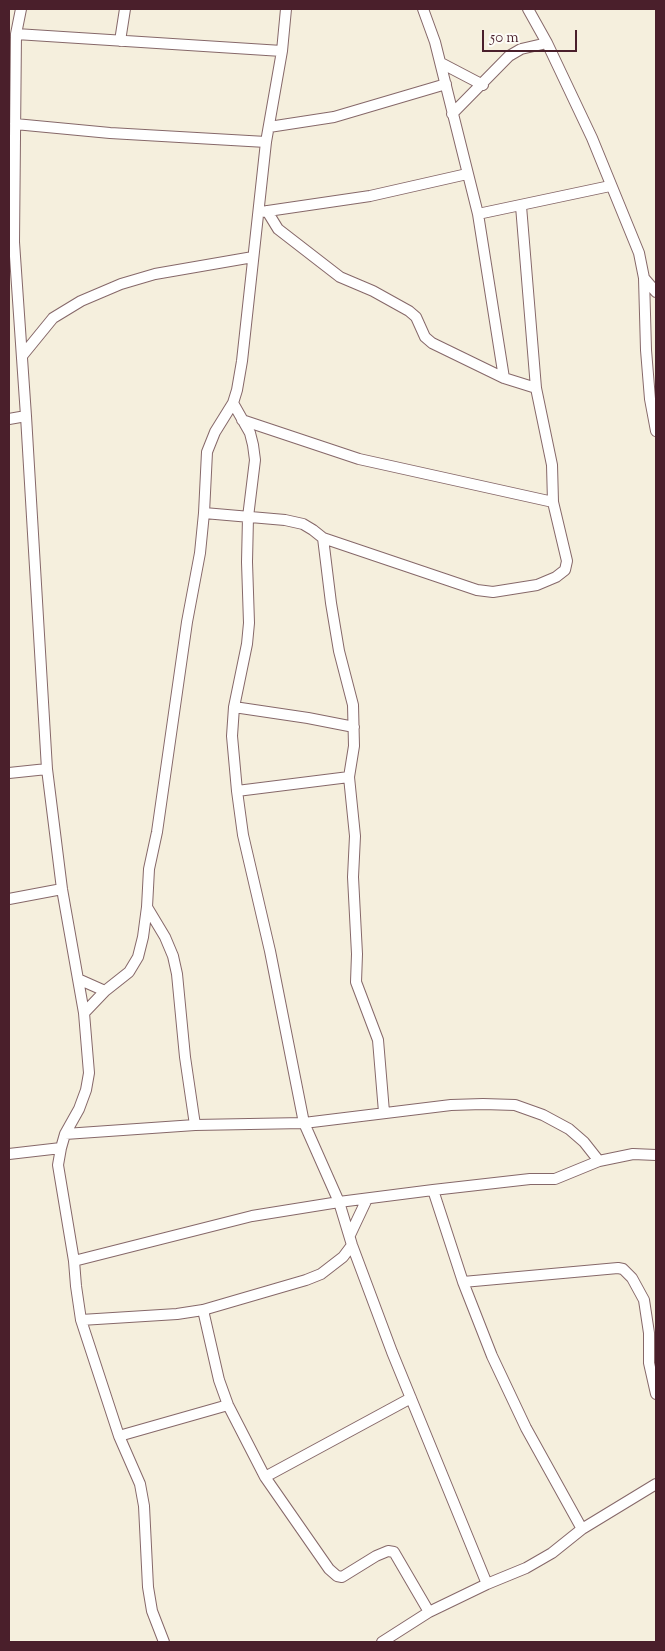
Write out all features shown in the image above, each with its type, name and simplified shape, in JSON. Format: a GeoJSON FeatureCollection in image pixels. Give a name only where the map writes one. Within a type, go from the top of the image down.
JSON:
{"type":"FeatureCollection","features":[{"type":"Feature","properties":{"kind":"street"},"geometry":{"type":"LineString","coordinates":[[21,9],[16,34],[14,242],[47,769],[62,889],[84,1012],[89,1074],[79,1109],[65,1134],[58,1165],[74,1261],[80,1320],[119,1436],[140,1484],[144,1506],[148,1588],[152,1611],[165,1642]]}},
{"type":"Feature","properties":{"kind":"street"},"geometry":{"type":"LineString","coordinates":[[120,40],[125,9]]}},
{"type":"Feature","properties":{"kind":"street"},"geometry":{"type":"LineString","coordinates":[[84,1012],[105,991],[129,972],[138,957],[147,906],[149,869],[164,793],[204,513],[207,452],[215,432],[233,403],[242,361],[253,257],[262,212],[266,142],[282,51],[286,9]]}},
{"type":"Feature","properties":{"kind":"street"},"geometry":{"type":"LineString","coordinates":[[423,9],[441,63],[478,214],[504,378]]}},
{"type":"Feature","properties":{"kind":"street"},"geometry":{"type":"LineString","coordinates":[[528,9],[547,43],[592,138],[639,253],[644,278],[650,399],[656,431]]}},
{"type":"Feature","properties":{"kind":"street"},"geometry":{"type":"LineString","coordinates":[[16,34],[282,51]]}},
{"type":"Feature","properties":{"kind":"street"},"geometry":{"type":"LineString","coordinates":[[452,114],[509,56],[521,49],[547,43]]}},
{"type":"Feature","properties":{"kind":"street"},"geometry":{"type":"LineString","coordinates":[[441,63],[482,85]]}},
{"type":"Feature","properties":{"kind":"street"},"geometry":{"type":"LineString","coordinates":[[269,127],[334,117],[446,84]]}},
{"type":"Feature","properties":{"kind":"street"},"geometry":{"type":"LineString","coordinates":[[15,124],[110,133],[266,142]]}},
{"type":"Feature","properties":{"kind":"street"},"geometry":{"type":"LineString","coordinates":[[262,212],[370,196],[467,174]]}},
{"type":"Feature","properties":{"kind":"street"},"geometry":{"type":"LineString","coordinates":[[478,214],[610,186]]}},
{"type":"Feature","properties":{"kind":"street"},"geometry":{"type":"LineString","coordinates":[[204,513],[285,520],[303,524],[323,538],[429,576],[477,590],[494,592],[537,585],[556,577],[565,570],[567,561],[553,502],[552,464],[536,388],[521,206]]}},
{"type":"Feature","properties":{"kind":"street"},"geometry":{"type":"LineString","coordinates":[[262,212],[278,229],[340,277],[372,291],[409,311],[416,317],[425,337],[432,343],[504,378],[536,388]]}},
{"type":"Feature","properties":{"kind":"street"},"geometry":{"type":"LineString","coordinates":[[22,356],[53,318],[81,301],[122,284],[155,274],[253,257]]}},
{"type":"Feature","properties":{"kind":"street"},"geometry":{"type":"LineString","coordinates":[[644,278],[656,292]]}},
{"type":"Feature","properties":{"kind":"street"},"geometry":{"type":"LineString","coordinates":[[233,403],[250,433],[255,460],[248,517],[249,623],[247,644],[234,707],[232,736],[236,791],[304,1123],[339,1202],[351,1240],[411,1398],[487,1584]]}},
{"type":"Feature","properties":{"kind":"street"},"geometry":{"type":"LineString","coordinates":[[9,419],[26,416]]}},
{"type":"Feature","properties":{"kind":"street"},"geometry":{"type":"LineString","coordinates":[[242,420],[359,459],[553,502]]}},
{"type":"Feature","properties":{"kind":"street"},"geometry":{"type":"LineString","coordinates":[[323,538],[339,651],[353,705],[354,746],[349,777],[355,836],[353,877],[357,954],[356,982],[378,1040],[384,1112]]}},
{"type":"Feature","properties":{"kind":"street"},"geometry":{"type":"LineString","coordinates":[[234,707],[354,727]]}},
{"type":"Feature","properties":{"kind":"street"},"geometry":{"type":"LineString","coordinates":[[9,773],[47,769]]}},
{"type":"Feature","properties":{"kind":"street"},"geometry":{"type":"LineString","coordinates":[[236,791],[349,777]]}},
{"type":"Feature","properties":{"kind":"street"},"geometry":{"type":"LineString","coordinates":[[9,899],[62,889]]}},
{"type":"Feature","properties":{"kind":"street"},"geometry":{"type":"LineString","coordinates":[[147,906],[165,937],[178,974],[184,1058],[195,1126]]}},
{"type":"Feature","properties":{"kind":"street"},"geometry":{"type":"LineString","coordinates":[[78,980],[105,991]]}},
{"type":"Feature","properties":{"kind":"street"},"geometry":{"type":"LineString","coordinates":[[65,1134],[195,1126],[304,1123],[451,1104],[515,1105],[544,1115],[569,1129],[584,1142],[599,1161]]}},
{"type":"Feature","properties":{"kind":"street"},"geometry":{"type":"LineString","coordinates":[[9,1154],[61,1148]]}},
{"type":"Feature","properties":{"kind":"street"},"geometry":{"type":"LineString","coordinates":[[74,1261],[252,1216],[433,1190],[530,1179],[554,1179],[599,1161],[633,1154],[656,1155]]}},
{"type":"Feature","properties":{"kind":"street"},"geometry":{"type":"LineString","coordinates":[[433,1190],[463,1282],[492,1356],[526,1428],[582,1529]]}},
{"type":"Feature","properties":{"kind":"street"},"geometry":{"type":"LineString","coordinates":[[80,1320],[177,1314],[203,1310],[321,1274],[338,1261],[351,1240],[368,1199]]}},
{"type":"Feature","properties":{"kind":"street"},"geometry":{"type":"LineString","coordinates":[[463,1282],[623,1269],[632,1278],[644,1300],[649,1340],[649,1362],[656,1394]]}},
{"type":"Feature","properties":{"kind":"street"},"geometry":{"type":"LineString","coordinates":[[203,1310],[219,1380],[228,1405],[265,1477],[329,1570],[342,1577],[376,1556],[388,1551],[394,1552],[429,1612]]}},
{"type":"Feature","properties":{"kind":"street"},"geometry":{"type":"LineString","coordinates":[[265,1477],[411,1398]]}},
{"type":"Feature","properties":{"kind":"street"},"geometry":{"type":"LineString","coordinates":[[119,1436],[228,1405]]}},
{"type":"Feature","properties":{"kind":"street"},"geometry":{"type":"LineString","coordinates":[[382,1642],[429,1612],[487,1584],[526,1568],[552,1553],[582,1529],[656,1484]]}}]}
